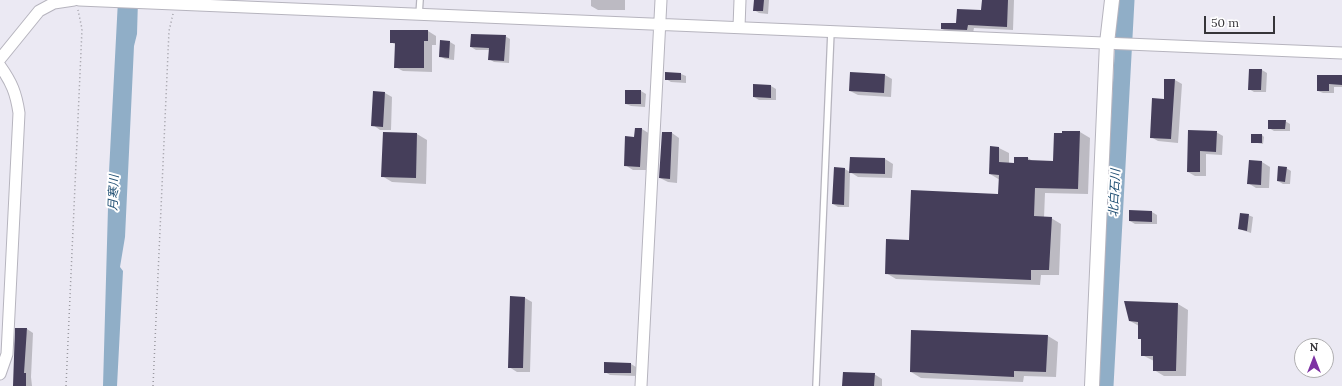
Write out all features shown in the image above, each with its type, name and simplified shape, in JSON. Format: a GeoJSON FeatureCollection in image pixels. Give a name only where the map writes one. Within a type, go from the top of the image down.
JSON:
{"type":"FeatureCollection","features":[{"type":"Feature","properties":{"kind":"street"},"geometry":{"type":"LineString","coordinates":[[641,386],[661,0]]}},
{"type":"Feature","properties":{"kind":"street"},"geometry":{"type":"LineString","coordinates":[[739,26],[740,0]]}},
{"type":"Feature","properties":{"kind":"street"},"geometry":{"type":"LineString","coordinates":[[1092,386],[1111,43],[1112,0]]}},
{"type":"Feature","properties":{"kind":"street"},"geometry":{"type":"LineString","coordinates":[[0,59],[39,11],[54,3],[77,2],[176,4],[419,15],[739,26],[1342,53]]}},
{"type":"Feature","properties":{"kind":"street"},"geometry":{"type":"LineString","coordinates":[[0,66],[11,82],[16,95],[19,113],[7,354],[0,374]]}},
{"type":"Feature","properties":{"kind":"lane"},"geometry":{"type":"LineString","coordinates":[[419,15],[420,0]]}},
{"type":"Feature","properties":{"kind":"lane"},"geometry":{"type":"LineString","coordinates":[[816,386],[831,30]]}},
{"type":"Feature","properties":{"kind":"path"},"geometry":{"type":"LineString","coordinates":[[66,386],[82,29],[77,2]]}},
{"type":"Feature","properties":{"kind":"path"},"geometry":{"type":"LineString","coordinates":[[152,386],[169,31],[176,4]]}},
{"type":"Feature","properties":{"kind":"water","name":"月寒川"},"geometry":{"type":"Polygon","coordinates":[[[118,0],[138,0],[137,34],[134,46],[125,237],[120,267],[123,271],[117,386],[103,386],[109,172],[118,0]]]}},
{"type":"Feature","properties":{"kind":"building"},"geometry":{"type":"Polygon","coordinates":[[[754,0],[764,0],[763,11],[753,11],[754,0]]]}},
{"type":"Feature","properties":{"kind":"building"},"geometry":{"type":"Polygon","coordinates":[[[982,0],[1008,0],[1007,27],[968,25],[967,30],[941,29],[941,23],[956,23],[957,9],[981,10],[982,0]]]}},
{"type":"Feature","properties":{"kind":"building"},"geometry":{"type":"Polygon","coordinates":[[[390,30],[428,30],[428,41],[424,41],[424,68],[394,68],[395,43],[390,43],[390,30]]]}},
{"type":"Feature","properties":{"kind":"building"},"geometry":{"type":"Polygon","coordinates":[[[471,34],[506,35],[504,61],[488,60],[489,48],[470,47],[471,34]]]}},
{"type":"Feature","properties":{"kind":"building"},"geometry":{"type":"Polygon","coordinates":[[[440,40],[450,41],[449,58],[439,57],[440,40]]]}},
{"type":"Feature","properties":{"kind":"building"},"geometry":{"type":"Polygon","coordinates":[[[1249,69],[1262,69],[1261,90],[1248,90],[1249,69]]]}},
{"type":"Feature","properties":{"kind":"building"},"geometry":{"type":"Polygon","coordinates":[[[665,72],[681,73],[681,80],[665,80],[665,72]]]}},
{"type":"Feature","properties":{"kind":"building"},"geometry":{"type":"Polygon","coordinates":[[[850,72],[885,74],[884,93],[849,91],[850,72]]]}},
{"type":"Feature","properties":{"kind":"building"},"geometry":{"type":"Polygon","coordinates":[[[1317,75],[1342,75],[1342,85],[1329,84],[1329,91],[1317,91],[1317,75]]]}},
{"type":"Feature","properties":{"kind":"building"},"geometry":{"type":"Polygon","coordinates":[[[1164,79],[1175,79],[1171,139],[1150,138],[1152,98],[1164,99],[1164,79]]]}},
{"type":"Feature","properties":{"kind":"building"},"geometry":{"type":"Polygon","coordinates":[[[753,84],[771,85],[771,98],[753,97],[753,84]]]}},
{"type":"Feature","properties":{"kind":"building"},"geometry":{"type":"Polygon","coordinates":[[[625,90],[641,90],[641,104],[625,104],[625,90]]]}},
{"type":"Feature","properties":{"kind":"building"},"geometry":{"type":"Polygon","coordinates":[[[373,91],[385,92],[383,127],[371,126],[373,91]]]}},
{"type":"Feature","properties":{"kind":"building"},"geometry":{"type":"Polygon","coordinates":[[[1268,120],[1286,120],[1285,129],[1268,129],[1268,120]]]}},
{"type":"Feature","properties":{"kind":"building"},"geometry":{"type":"Polygon","coordinates":[[[635,128],[642,128],[640,167],[624,166],[625,136],[634,137],[635,128]]]}},
{"type":"Feature","properties":{"kind":"building"},"geometry":{"type":"Polygon","coordinates":[[[1188,130],[1217,131],[1216,152],[1200,151],[1200,172],[1187,172],[1188,130]]]}},
{"type":"Feature","properties":{"kind":"building"},"geometry":{"type":"Polygon","coordinates":[[[1062,131],[1080,131],[1078,189],[1035,188],[1034,216],[1052,217],[1049,270],[1031,270],[1031,280],[885,274],[886,239],[909,240],[911,190],[998,194],[999,175],[989,174],[990,146],[999,147],[999,162],[1014,163],[1014,157],[1028,157],[1028,160],[1053,161],[1054,133],[1062,133],[1062,131]]]}},
{"type":"Feature","properties":{"kind":"building"},"geometry":{"type":"Polygon","coordinates":[[[383,132],[417,133],[416,178],[381,177],[383,132]]]}},
{"type":"Feature","properties":{"kind":"building"},"geometry":{"type":"Polygon","coordinates":[[[662,132],[672,132],[670,179],[659,178],[662,132]]]}},
{"type":"Feature","properties":{"kind":"building"},"geometry":{"type":"Polygon","coordinates":[[[1251,134],[1262,134],[1262,143],[1251,143],[1251,134]]]}},
{"type":"Feature","properties":{"kind":"building"},"geometry":{"type":"Polygon","coordinates":[[[850,157],[885,158],[885,174],[849,173],[850,157]]]}},
{"type":"Feature","properties":{"kind":"building"},"geometry":{"type":"Polygon","coordinates":[[[1249,160],[1262,161],[1261,185],[1247,184],[1249,160]]]}},
{"type":"Feature","properties":{"kind":"building"},"geometry":{"type":"Polygon","coordinates":[[[1278,166],[1287,167],[1285,182],[1277,181],[1278,166]]]}},
{"type":"Feature","properties":{"kind":"building"},"geometry":{"type":"Polygon","coordinates":[[[834,167],[845,168],[844,205],[832,204],[834,167]]]}},
{"type":"Feature","properties":{"kind":"building"},"geometry":{"type":"Polygon","coordinates":[[[1129,210],[1152,211],[1152,222],[1129,221],[1129,210]]]}},
{"type":"Feature","properties":{"kind":"building"},"geometry":{"type":"Polygon","coordinates":[[[1240,213],[1249,214],[1247,231],[1238,229],[1240,213]]]}},
{"type":"Feature","properties":{"kind":"building"},"geometry":{"type":"Polygon","coordinates":[[[510,296],[525,297],[523,368],[508,368],[510,296]]]}},
{"type":"Feature","properties":{"kind":"building"},"geometry":{"type":"Polygon","coordinates":[[[1124,301],[1178,303],[1176,371],[1153,371],[1153,356],[1141,356],[1141,339],[1138,339],[1138,322],[1129,321],[1124,301]]]}},
{"type":"Feature","properties":{"kind":"building"},"geometry":{"type":"Polygon","coordinates":[[[15,328],[27,328],[24,373],[26,373],[26,386],[13,386],[15,328]]]}},
{"type":"Feature","properties":{"kind":"building"},"geometry":{"type":"Polygon","coordinates":[[[911,330],[1048,335],[1046,372],[1014,371],[1014,377],[910,372],[911,330]]]}},
{"type":"Feature","properties":{"kind":"building"},"geometry":{"type":"Polygon","coordinates":[[[604,362],[631,363],[631,373],[604,373],[604,362]]]}},
{"type":"Feature","properties":{"kind":"building"},"geometry":{"type":"Polygon","coordinates":[[[843,372],[875,373],[874,386],[842,386],[843,372]]]}},
{"type":"Feature","properties":{"kind":"waterway","name":"北白石川"},"geometry":{"type":"LineString","coordinates":[[1105,386],[1126,0]]}}]}
